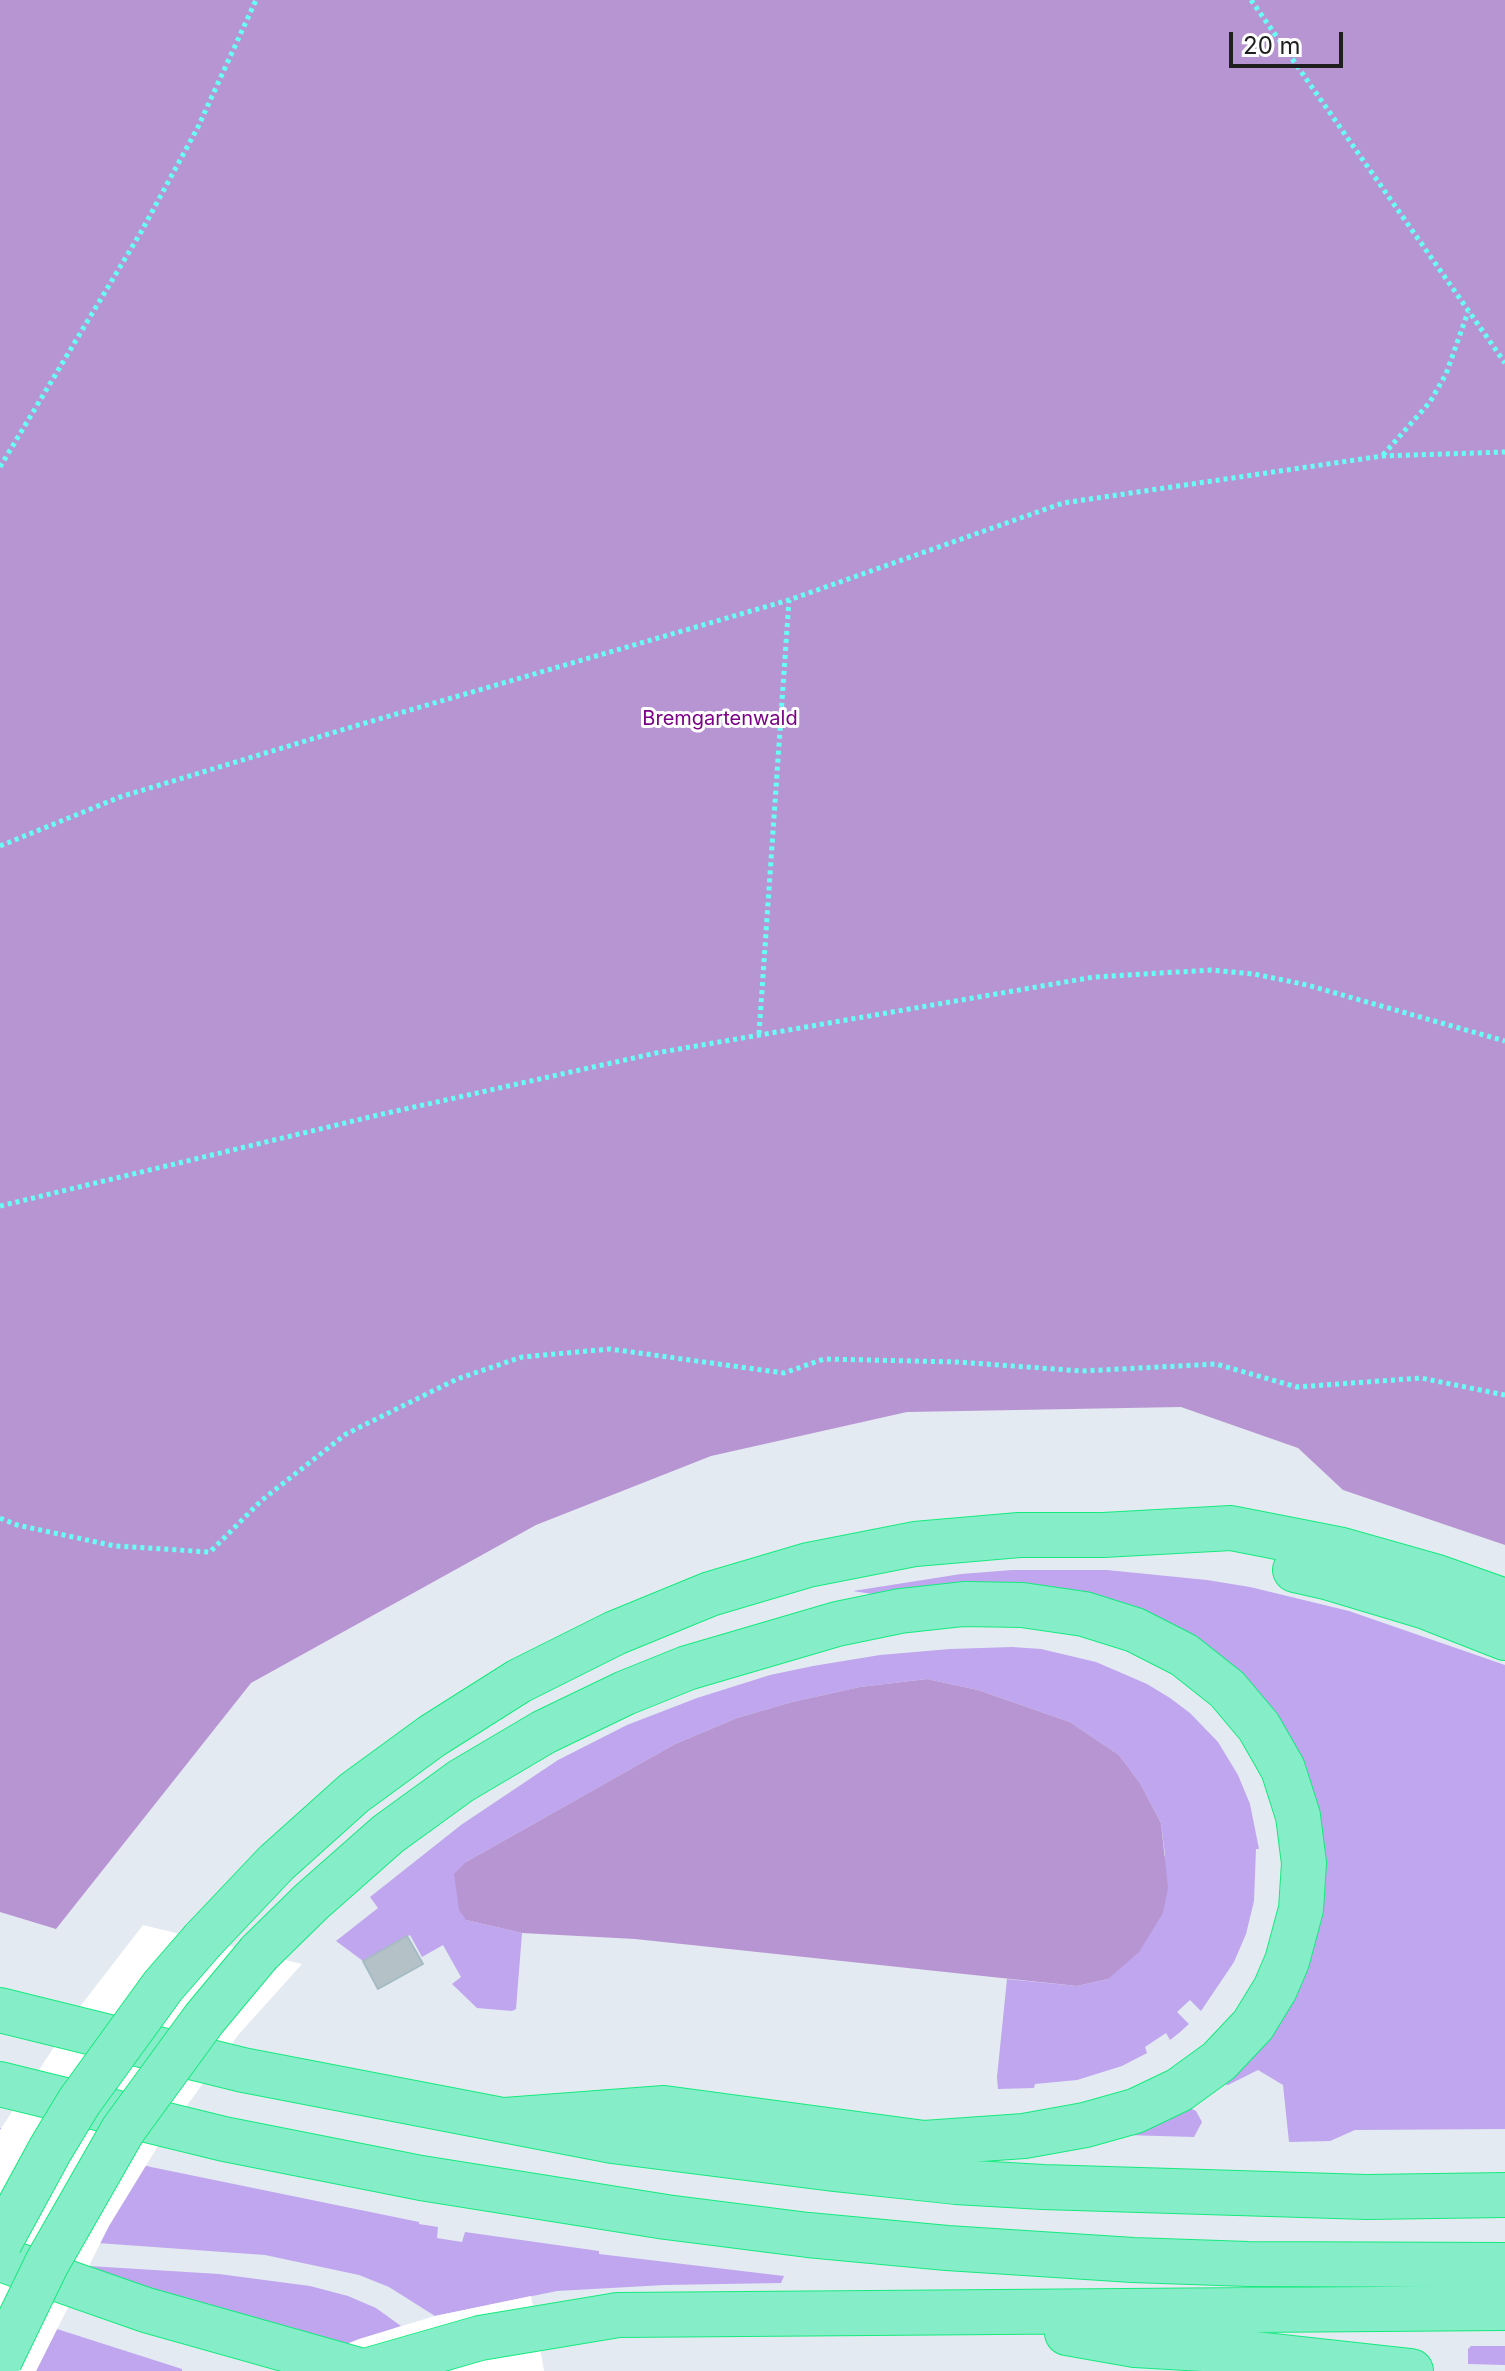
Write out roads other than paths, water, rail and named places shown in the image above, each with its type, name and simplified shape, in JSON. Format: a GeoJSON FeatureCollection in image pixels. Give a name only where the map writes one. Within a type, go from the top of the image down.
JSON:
{"type":"FeatureCollection","features":[{"type":"Feature","properties":{"kind":"highway"},"geometry":{"type":"LineString","coordinates":[[0,2242],[50,2150],[111,2056],[203,1940],[276,1863],[354,1793],[432,1736],[519,1681],[615,1633],[710,1594],[808,1565],[915,1544],[1019,1535],[1103,1535],[1231,1528],[1338,1549],[1437,1577],[1505,1601]]}},
{"type":"Feature","properties":{"kind":"highway"},"geometry":{"type":"LineString","coordinates":[[1103,1535],[1326,1577],[1426,1607],[1505,1638]]}},
{"type":"Feature","properties":{"kind":"highway"},"geometry":{"type":"LineString","coordinates":[[0,2360],[47,2263],[123,2130],[204,2019],[259,1953],[388,1834],[461,1781],[544,1732],[625,1693],[687,1668],[837,1624],[900,1611],[964,1604],[1022,1605],[1084,1614],[1135,1630],[1184,1655],[1227,1689],[1259,1727],[1283,1769],[1298,1816],[1304,1863],[1301,1909],[1287,1961],[1275,1989],[1253,2025],[1219,2061],[1179,2090],[1135,2111],[1085,2125],[1024,2136],[924,2143],[664,2108],[505,2120]]}},
{"type":"Feature","properties":{"kind":"highway"},"geometry":{"type":"LineString","coordinates":[[0,2010],[243,2070],[612,2141],[956,2182],[1253,2195],[1505,2195]]}},
{"type":"Feature","properties":{"kind":"highway"},"geometry":{"type":"LineString","coordinates":[[0,2084],[224,2139],[421,2178],[651,2215],[793,2233],[947,2248],[1133,2260],[1248,2264],[1505,2265]]}},
{"type":"Feature","properties":{"kind":"highway"},"geometry":{"type":"LineString","coordinates":[[0,2259],[146,2310],[364,2371],[480,2338],[618,2315],[1505,2308]]}},
{"type":"Feature","properties":{"kind":"highway"},"geometry":{"type":"LineString","coordinates":[[946,2312],[1135,2345],[1220,2350],[1411,2371]]}},
{"type":"Feature","properties":{"kind":"park label","name":"Bremgartenwald"},"geometry":{"type":"Point","coordinates":[720,719]}}]}
